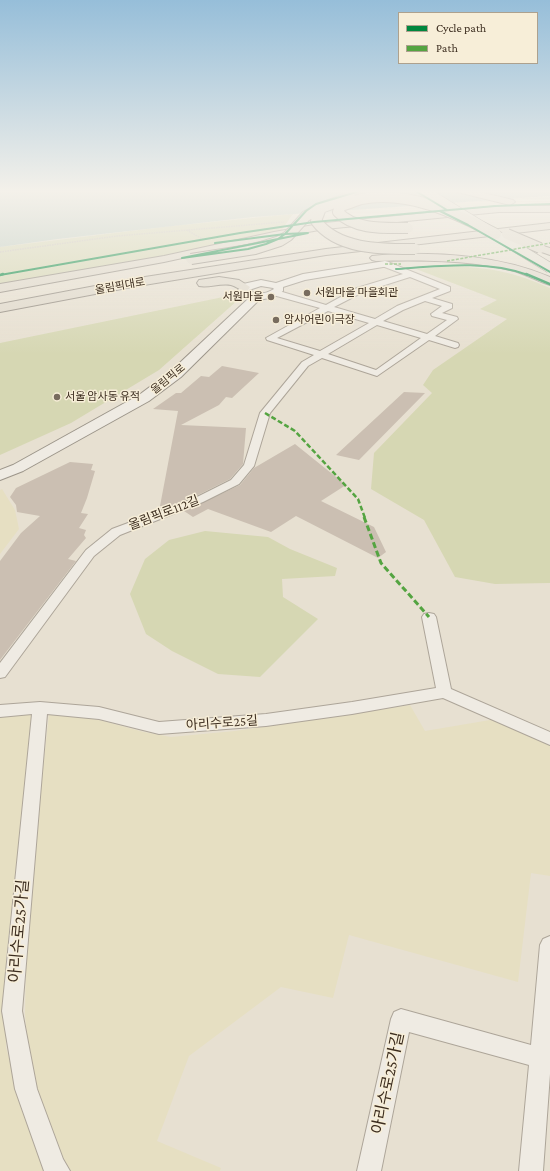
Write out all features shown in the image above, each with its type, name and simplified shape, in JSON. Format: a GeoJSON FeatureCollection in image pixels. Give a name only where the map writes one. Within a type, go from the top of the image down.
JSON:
{"type":"FeatureCollection","features":[{"type":"Feature","properties":{"kind":"highway"},"geometry":{"type":"LineString","coordinates":[[0,288],[58,279],[218,245]]}},
{"type":"Feature","properties":{"kind":"highway"},"geometry":{"type":"LineString","coordinates":[[198,248],[255,249],[270,245]]}},
{"type":"Feature","properties":{"kind":"highway","name":"올림픽대로"},"geometry":{"type":"LineString","coordinates":[[0,295],[324,245]]}},
{"type":"Feature","properties":{"kind":"highway"},"geometry":{"type":"LineString","coordinates":[[363,245],[415,249],[462,245]]}},
{"type":"Feature","properties":{"kind":"highway","name":"올림픽대로"},"geometry":{"type":"LineString","coordinates":[[0,308],[132,283],[326,252],[389,245]]}},
{"type":"Feature","properties":{"kind":"highway"},"geometry":{"type":"LineString","coordinates":[[127,290],[279,266],[473,249],[501,245]]}},
{"type":"Feature","properties":{"kind":"highway"},"geometry":{"type":"LineString","coordinates":[[532,245],[550,252]]}},
{"type":"Feature","properties":{"kind":"highway"},"geometry":{"type":"LineString","coordinates":[[364,259],[444,258],[477,260],[514,268],[550,281]]}},
{"type":"Feature","properties":{"kind":"highway"},"geometry":{"type":"LineString","coordinates":[[76,294],[218,281],[234,282],[244,288]]}},
{"type":"Feature","properties":{"kind":"main road"},"geometry":{"type":"LineString","coordinates":[[513,245],[550,268]]}},
{"type":"Feature","properties":{"kind":"main road"},"geometry":{"type":"LineString","coordinates":[[525,245],[550,260]]}},
{"type":"Feature","properties":{"kind":"main road"},"geometry":{"type":"LineString","coordinates":[[276,289],[261,283],[251,284],[243,290],[247,294],[268,296],[276,289],[303,277],[385,264]]}},
{"type":"Feature","properties":{"kind":"main road","name":"올림픽로"},"geometry":{"type":"LineString","coordinates":[[0,475],[18,468],[144,398],[176,374],[257,296]]}},
{"type":"Feature","properties":{"kind":"street","name":"올림픽로112길"},"geometry":{"type":"LineString","coordinates":[[0,673],[90,553],[116,532],[199,500],[235,482],[240,477],[249,466],[265,413],[305,364],[400,308],[447,289],[385,264]]}},
{"type":"Feature","properties":{"kind":"street"},"geometry":{"type":"LineString","coordinates":[[410,274],[360,290],[270,338],[377,373],[454,319],[435,314],[449,306],[424,298]]}},
{"type":"Feature","properties":{"kind":"street"},"geometry":{"type":"LineString","coordinates":[[276,289],[328,308],[455,344]]}},
{"type":"Feature","properties":{"kind":"street"},"geometry":{"type":"LineString","coordinates":[[429,617],[444,692],[550,738]]}},
{"type":"Feature","properties":{"kind":"street","name":"아리수로25길"},"geometry":{"type":"LineString","coordinates":[[0,711],[40,708],[99,713],[158,728],[266,720],[352,708],[444,692]]}},
{"type":"Feature","properties":{"kind":"street","name":"아리수로25가길"},"geometry":{"type":"LineString","coordinates":[[40,708],[12,1011],[26,1089],[54,1166],[58,1171]]}},
{"type":"Feature","properties":{"kind":"street"},"geometry":{"type":"LineString","coordinates":[[531,1171],[550,945]]}},
{"type":"Feature","properties":{"kind":"street","name":"아리수로25가길"},"geometry":{"type":"LineString","coordinates":[[369,1171],[401,1020],[541,1058]]}},
{"type":"Feature","properties":{"kind":"path"},"geometry":{"type":"LineString","coordinates":[[0,252],[54,245]]}},
{"type":"Feature","properties":{"kind":"path"},"geometry":{"type":"LineString","coordinates":[[198,248],[202,245]]}},
{"type":"Feature","properties":{"kind":"path"},"geometry":{"type":"LineString","coordinates":[[198,248],[207,245]]}},
{"type":"Feature","properties":{"kind":"shaded area"},"geometry":{"type":"Polygon","coordinates":[[[0,245],[17,245],[0,247],[0,245]]]}},
{"type":"Feature","properties":{"kind":"shaded area"},"geometry":{"type":"Polygon","coordinates":[[[2,489],[15,510],[19,529],[0,554],[0,490],[2,489]]]}},
{"type":"Feature","properties":{"kind":"shaded area"},"geometry":{"type":"Polygon","coordinates":[[[410,705],[425,731],[496,719],[550,742],[550,876],[531,873],[518,982],[349,935],[333,998],[281,987],[189,1056],[157,1141],[221,1168],[220,1171],[71,1171],[57,1148],[37,1090],[28,1049],[25,1014],[26,964],[33,860],[49,714],[69,715],[99,720],[144,732],[171,737],[235,731],[410,705]]]}},
{"type":"Feature","properties":{"kind":"shaded area"},"geometry":{"type":"Polygon","coordinates":[[[35,713],[6,958],[6,1048],[34,1142],[52,1171],[0,1171],[0,716],[35,713]]]}},
{"type":"Feature","properties":{"kind":"green space"},"geometry":{"type":"Polygon","coordinates":[[[19,245],[220,245],[146,261],[0,286],[0,247],[19,245]]]}},
{"type":"Feature","properties":{"kind":"green space"},"geometry":{"type":"Polygon","coordinates":[[[452,266],[479,268],[502,272],[525,278],[550,288],[550,583],[495,584],[455,577],[424,520],[371,489],[374,453],[432,393],[423,385],[433,370],[507,319],[480,309],[497,300],[416,269],[452,266]]]}},
{"type":"Feature","properties":{"kind":"green space","name":"서울 암사동 유적"},"geometry":{"type":"Polygon","coordinates":[[[228,296],[238,300],[159,370],[71,423],[0,455],[0,343],[228,296]]]}},
{"type":"Feature","properties":{"kind":"green space"},"geometry":{"type":"Polygon","coordinates":[[[205,531],[268,537],[290,549],[337,568],[335,576],[282,579],[283,597],[318,619],[260,677],[218,674],[172,651],[146,634],[130,594],[145,559],[169,540],[205,531]]]}},
{"type":"Feature","properties":{"kind":"building"},"geometry":{"type":"Polygon","coordinates":[[[222,366],[259,373],[232,398],[226,397],[219,405],[181,425],[246,428],[243,464],[230,479],[194,497],[169,506],[160,506],[178,411],[153,409],[176,393],[181,393],[201,376],[209,377],[222,366]]]}},
{"type":"Feature","properties":{"kind":"building"},"geometry":{"type":"Polygon","coordinates":[[[404,392],[425,393],[359,460],[336,455],[404,392]]]}},
{"type":"Feature","properties":{"kind":"building"},"geometry":{"type":"Polygon","coordinates":[[[295,444],[346,485],[321,501],[374,527],[386,552],[378,558],[296,516],[271,532],[208,509],[193,517],[184,511],[240,485],[254,468],[295,444]]]}},
{"type":"Feature","properties":{"kind":"building"},"geometry":{"type":"Polygon","coordinates":[[[70,462],[93,464],[91,470],[95,471],[81,513],[88,514],[79,528],[86,530],[84,535],[86,538],[68,559],[76,561],[0,660],[0,561],[21,533],[40,516],[17,512],[16,505],[10,497],[16,488],[70,462]]]}},
{"type":"Feature","properties":{"kind":"marked path"},"geometry":{"type":"LineString","coordinates":[[447,261],[541,245]]}},
{"type":"Feature","properties":{"kind":"marked path"},"geometry":{"type":"LineString","coordinates":[[385,264],[401,264]]}},
{"type":"Feature","properties":{"kind":"marked path"},"geometry":{"type":"LineString","coordinates":[[265,413],[295,431],[358,499],[381,563],[429,617]]}},
{"type":"Feature","properties":{"kind":"cycle path"},"geometry":{"type":"LineString","coordinates":[[0,275],[179,245]]}},
{"type":"Feature","properties":{"kind":"cycle path"},"geometry":{"type":"LineString","coordinates":[[249,245],[182,258],[192,258],[209,254],[238,251],[264,245]]}},
{"type":"Feature","properties":{"kind":"cycle path"},"geometry":{"type":"LineString","coordinates":[[502,245],[550,272]]}},
{"type":"Feature","properties":{"kind":"cycle path"},"geometry":{"type":"LineString","coordinates":[[396,269],[451,266],[492,267],[517,271],[550,284]]}},
{"type":"Feature","properties":{"kind":"place","name":"서원마을 마을회관"},"geometry":{"type":"Point","coordinates":[307,293]}},
{"type":"Feature","properties":{"kind":"place","name":"서원마을"},"geometry":{"type":"Point","coordinates":[271,297]}},
{"type":"Feature","properties":{"kind":"place","name":"암사어린이극장"},"geometry":{"type":"Point","coordinates":[276,320]}},
{"type":"Feature","properties":{"kind":"place","name":"서울 암사동 유적"},"geometry":{"type":"Point","coordinates":[57,397]}}]}
